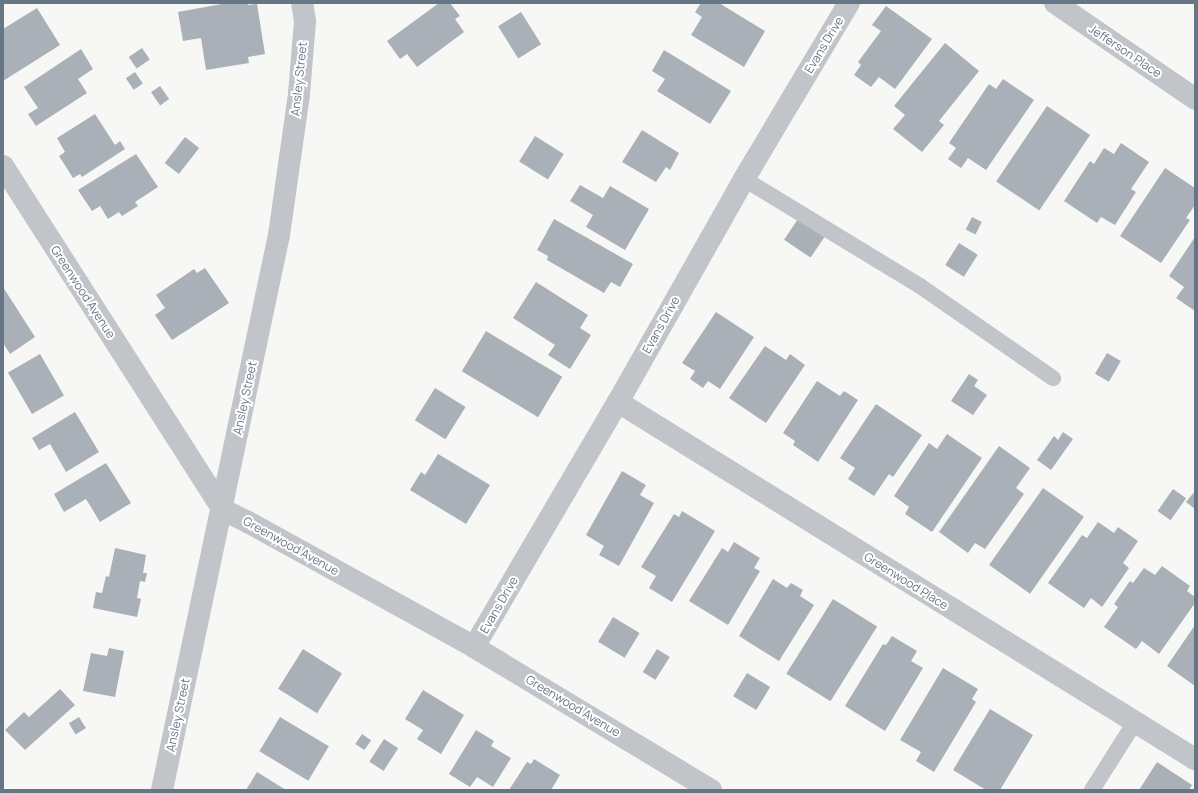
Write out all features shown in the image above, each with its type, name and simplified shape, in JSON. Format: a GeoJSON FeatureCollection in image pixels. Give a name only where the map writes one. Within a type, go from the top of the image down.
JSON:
{"type":"FeatureCollection","features":[{"type":"Feature","properties":{"kind":"street","name":"Ansley Street"},"geometry":{"type":"LineString","coordinates":[[162,790],[279,234],[299,94],[305,21],[302,3]]}},
{"type":"Feature","properties":{"kind":"street","name":"Evans Drive"},"geometry":{"type":"LineString","coordinates":[[474,647],[618,402],[744,179],[849,3]]}},
{"type":"Feature","properties":{"kind":"street","name":"Jefferson Place"},"geometry":{"type":"LineString","coordinates":[[1055,3],[1195,99]]}},
{"type":"Feature","properties":{"kind":"street","name":"Greenwood Avenue"},"geometry":{"type":"LineString","coordinates":[[3,166],[222,509],[474,647],[711,790]]}},
{"type":"Feature","properties":{"kind":"street","name":"Greenwood Place"},"geometry":{"type":"LineString","coordinates":[[618,402],[1195,760]]}},
{"type":"Feature","properties":{"kind":"lane"},"geometry":{"type":"LineString","coordinates":[[744,179],[920,286],[1053,378]]}},
{"type":"Feature","properties":{"kind":"lane"},"geometry":{"type":"LineString","coordinates":[[1092,790],[1134,722]]}},
{"type":"Feature","properties":{"kind":"building"},"geometry":{"type":"Polygon","coordinates":[[[227,3],[247,3],[248,5],[257,4],[265,54],[248,57],[249,63],[206,70],[201,38],[183,41],[178,12],[227,3]]]}},
{"type":"Feature","properties":{"kind":"building"},"geometry":{"type":"Polygon","coordinates":[[[439,3],[450,3],[460,16],[455,19],[464,32],[417,67],[407,54],[400,59],[387,41],[439,3]]]}},
{"type":"Feature","properties":{"kind":"building"},"geometry":{"type":"Polygon","coordinates":[[[701,3],[719,3],[765,31],[744,67],[691,35],[702,17],[695,12],[701,3]]]}},
{"type":"Feature","properties":{"kind":"building"},"geometry":{"type":"Polygon","coordinates":[[[886,6],[932,39],[895,89],[879,77],[871,87],[854,75],[861,65],[858,62],[881,31],[872,25],[886,6]]]}},
{"type":"Feature","properties":{"kind":"building"},"geometry":{"type":"Polygon","coordinates":[[[37,8],[60,45],[3,81],[3,29],[37,8]]]}},
{"type":"Feature","properties":{"kind":"building"},"geometry":{"type":"Polygon","coordinates":[[[521,12],[541,44],[518,59],[498,26],[521,12]]]}},
{"type":"Feature","properties":{"kind":"building"},"geometry":{"type":"Polygon","coordinates":[[[945,43],[979,71],[939,121],[944,125],[922,152],[893,129],[905,115],[894,106],[945,43]]]}},
{"type":"Feature","properties":{"kind":"building"},"geometry":{"type":"Polygon","coordinates":[[[142,48],[150,60],[137,69],[129,57],[142,48]]]}},
{"type":"Feature","properties":{"kind":"building"},"geometry":{"type":"Polygon","coordinates":[[[81,49],[93,69],[78,79],[87,93],[36,126],[28,114],[38,108],[24,87],[81,49]]]}},
{"type":"Feature","properties":{"kind":"building"},"geometry":{"type":"Polygon","coordinates":[[[664,50],[731,91],[710,124],[657,91],[665,79],[652,71],[664,50]]]}},
{"type":"Feature","properties":{"kind":"building"},"geometry":{"type":"Polygon","coordinates":[[[135,72],[143,84],[134,90],[126,78],[135,72]]]}},
{"type":"Feature","properties":{"kind":"building"},"geometry":{"type":"Polygon","coordinates":[[[1003,79],[1034,100],[986,170],[968,158],[961,168],[948,159],[956,148],[949,143],[989,84],[996,89],[1003,79]]]}},
{"type":"Feature","properties":{"kind":"building"},"geometry":{"type":"Polygon","coordinates":[[[160,86],[169,99],[160,105],[151,92],[160,86]]]}},
{"type":"Feature","properties":{"kind":"building"},"geometry":{"type":"Polygon","coordinates":[[[1047,106],[1090,135],[1039,211],[996,181],[1047,106]]]}},
{"type":"Feature","properties":{"kind":"building"},"geometry":{"type":"Polygon","coordinates":[[[95,114],[115,145],[120,141],[125,149],[82,177],[80,174],[73,178],[59,156],[65,152],[57,138],[95,114]]]}},
{"type":"Feature","properties":{"kind":"building"},"geometry":{"type":"Polygon","coordinates":[[[642,130],[679,153],[670,170],[666,167],[656,182],[622,162],[642,130]]]}},
{"type":"Feature","properties":{"kind":"building"},"geometry":{"type":"Polygon","coordinates":[[[535,136],[564,154],[548,179],[519,161],[535,136]]]}},
{"type":"Feature","properties":{"kind":"building"},"geometry":{"type":"Polygon","coordinates":[[[185,137],[199,148],[179,174],[165,163],[185,137]]]}},
{"type":"Feature","properties":{"kind":"building"},"geometry":{"type":"Polygon","coordinates":[[[1121,143],[1149,162],[1131,189],[1136,192],[1115,225],[1101,217],[1097,223],[1064,201],[1090,161],[1094,164],[1104,148],[1114,154],[1121,143]]]}},
{"type":"Feature","properties":{"kind":"building"},"geometry":{"type":"Polygon","coordinates":[[[136,154],[158,187],[135,202],[138,206],[122,216],[119,212],[108,219],[100,206],[92,211],[78,190],[136,154]]]}},
{"type":"Feature","properties":{"kind":"building"},"geometry":{"type":"Polygon","coordinates":[[[1165,168],[1195,188],[1195,205],[1186,218],[1190,220],[1161,263],[1120,236],[1165,168]]]}},
{"type":"Feature","properties":{"kind":"building"},"geometry":{"type":"Polygon","coordinates":[[[580,185],[603,198],[610,186],[649,209],[625,250],[586,227],[593,215],[570,201],[580,185]]]}},
{"type":"Feature","properties":{"kind":"building"},"geometry":{"type":"Polygon","coordinates":[[[972,217],[982,222],[975,234],[966,229],[972,217]]]}},
{"type":"Feature","properties":{"kind":"building"},"geometry":{"type":"Polygon","coordinates":[[[554,219],[633,264],[620,287],[611,282],[604,293],[547,260],[548,256],[537,250],[554,219]]]}},
{"type":"Feature","properties":{"kind":"building"},"geometry":{"type":"Polygon","coordinates":[[[798,219],[825,237],[811,258],[784,240],[798,219]]]}},
{"type":"Feature","properties":{"kind":"building"},"geometry":{"type":"Polygon","coordinates":[[[1195,237],[1195,311],[1176,298],[1184,287],[1169,276],[1195,237]]]}},
{"type":"Feature","properties":{"kind":"building"},"geometry":{"type":"Polygon","coordinates":[[[959,243],[978,255],[964,277],[945,265],[959,243]]]}},
{"type":"Feature","properties":{"kind":"building"},"geometry":{"type":"Polygon","coordinates":[[[205,268],[229,303],[172,340],[155,315],[165,308],[156,295],[194,269],[197,273],[205,268]]]}},
{"type":"Feature","properties":{"kind":"building"},"geometry":{"type":"Polygon","coordinates":[[[536,282],[588,315],[580,328],[591,335],[570,369],[548,355],[555,345],[513,318],[536,282]]]}},
{"type":"Feature","properties":{"kind":"building"},"geometry":{"type":"Polygon","coordinates":[[[3,287],[35,337],[10,354],[3,343],[3,287]]]}},
{"type":"Feature","properties":{"kind":"building"},"geometry":{"type":"Polygon","coordinates":[[[716,312],[754,337],[720,389],[708,381],[703,388],[690,379],[695,371],[682,363],[716,312]]]}},
{"type":"Feature","properties":{"kind":"building"},"geometry":{"type":"Polygon","coordinates":[[[486,331],[562,377],[538,417],[462,371],[486,331]]]}},
{"type":"Feature","properties":{"kind":"building"},"geometry":{"type":"Polygon","coordinates":[[[765,346],[786,360],[790,354],[805,365],[766,423],[729,398],[765,346]]]}},
{"type":"Feature","properties":{"kind":"building"},"geometry":{"type":"Polygon","coordinates":[[[1107,353],[1121,361],[1109,382],[1095,374],[1107,353]]]}},
{"type":"Feature","properties":{"kind":"building"},"geometry":{"type":"Polygon","coordinates":[[[40,354],[64,396],[32,414],[8,372],[40,354]]]}},
{"type":"Feature","properties":{"kind":"building"},"geometry":{"type":"Polygon","coordinates":[[[969,374],[978,380],[974,386],[987,395],[973,415],[951,401],[969,374]]]}},
{"type":"Feature","properties":{"kind":"building"},"geometry":{"type":"Polygon","coordinates":[[[817,381],[840,396],[844,391],[858,400],[818,462],[793,445],[795,441],[783,433],[817,381]]]}},
{"type":"Feature","properties":{"kind":"building"},"geometry":{"type":"Polygon","coordinates":[[[435,388],[466,407],[445,439],[415,420],[435,388]]]}},
{"type":"Feature","properties":{"kind":"building"},"geometry":{"type":"Polygon","coordinates":[[[876,404],[922,435],[893,477],[889,474],[874,496],[848,479],[855,468],[840,458],[876,404]]]}},
{"type":"Feature","properties":{"kind":"building"},"geometry":{"type":"Polygon","coordinates":[[[75,412],[99,452],[66,472],[50,444],[39,450],[32,438],[75,412]]]}},
{"type":"Feature","properties":{"kind":"building"},"geometry":{"type":"Polygon","coordinates":[[[1063,432],[1073,439],[1051,470],[1037,460],[1054,436],[1058,440],[1063,432]]]}},
{"type":"Feature","properties":{"kind":"building"},"geometry":{"type":"Polygon","coordinates":[[[947,434],[982,458],[932,532],[905,514],[909,507],[894,496],[929,443],[937,449],[947,434]]]}},
{"type":"Feature","properties":{"kind":"building"},"geometry":{"type":"Polygon","coordinates":[[[999,446],[1030,468],[1016,488],[1024,494],[985,549],[975,543],[968,553],[939,532],[999,446]]]}},
{"type":"Feature","properties":{"kind":"building"},"geometry":{"type":"Polygon","coordinates":[[[438,454],[490,485],[466,524],[410,490],[421,472],[425,475],[438,454]]]}},
{"type":"Feature","properties":{"kind":"building"},"geometry":{"type":"Polygon","coordinates":[[[106,463],[131,503],[100,522],[86,499],[64,512],[54,494],[106,463]]]}},
{"type":"Feature","properties":{"kind":"building"},"geometry":{"type":"Polygon","coordinates":[[[622,471],[646,485],[640,495],[654,503],[619,566],[599,555],[604,546],[586,535],[622,471]]]}},
{"type":"Feature","properties":{"kind":"building"},"geometry":{"type":"Polygon","coordinates":[[[1043,488],[1084,517],[1030,594],[989,565],[1043,488]]]}},
{"type":"Feature","properties":{"kind":"building"},"geometry":{"type":"Polygon","coordinates":[[[1173,489],[1186,498],[1171,520],[1158,511],[1173,489]]]}},
{"type":"Feature","properties":{"kind":"building"},"geometry":{"type":"Polygon","coordinates":[[[1195,491],[1195,509],[1186,502],[1195,491]]]}},
{"type":"Feature","properties":{"kind":"building"},"geometry":{"type":"Polygon","coordinates":[[[682,511],[715,531],[672,602],[649,588],[656,576],[641,567],[674,514],[679,517],[682,511]]]}},
{"type":"Feature","properties":{"kind":"building"},"geometry":{"type":"Polygon","coordinates":[[[1098,522],[1114,533],[1118,527],[1138,541],[1123,563],[1129,568],[1102,607],[1091,598],[1084,608],[1048,583],[1082,535],[1087,538],[1098,522]]]}},
{"type":"Feature","properties":{"kind":"building"},"geometry":{"type":"Polygon","coordinates":[[[734,542],[760,558],[754,568],[760,571],[728,625],[689,601],[722,548],[728,552],[734,542]]]}},
{"type":"Feature","properties":{"kind":"building"},"geometry":{"type":"Polygon","coordinates":[[[115,548],[146,555],[143,573],[147,573],[145,582],[140,581],[137,598],[141,599],[137,617],[93,608],[96,592],[102,593],[106,576],[109,577],[115,548]]]}},
{"type":"Feature","properties":{"kind":"building"},"geometry":{"type":"Polygon","coordinates":[[[1162,566],[1190,586],[1187,591],[1195,597],[1195,603],[1159,654],[1142,641],[1136,649],[1104,627],[1118,607],[1114,604],[1130,581],[1133,583],[1144,568],[1155,575],[1162,566]]]}},
{"type":"Feature","properties":{"kind":"building"},"geometry":{"type":"Polygon","coordinates":[[[773,579],[787,588],[791,583],[803,590],[800,596],[814,605],[779,661],[739,636],[773,579]]]}},
{"type":"Feature","properties":{"kind":"building"},"geometry":{"type":"Polygon","coordinates":[[[833,599],[877,627],[830,701],[786,674],[833,599]]]}},
{"type":"Feature","properties":{"kind":"building"},"geometry":{"type":"Polygon","coordinates":[[[613,617],[640,633],[625,658],[598,642],[613,617]]]}},
{"type":"Feature","properties":{"kind":"building"},"geometry":{"type":"Polygon","coordinates":[[[1195,625],[1195,686],[1167,666],[1195,625]]]}},
{"type":"Feature","properties":{"kind":"building"},"geometry":{"type":"Polygon","coordinates":[[[892,636],[917,651],[911,661],[923,668],[885,731],[845,706],[883,644],[886,645],[892,636]]]}},
{"type":"Feature","properties":{"kind":"building"},"geometry":{"type":"Polygon","coordinates":[[[109,648],[124,651],[115,697],[83,691],[91,653],[107,656],[109,648]]]}},
{"type":"Feature","properties":{"kind":"building"},"geometry":{"type":"Polygon","coordinates":[[[303,649],[342,673],[317,713],[278,689],[303,649]]]}},
{"type":"Feature","properties":{"kind":"building"},"geometry":{"type":"Polygon","coordinates":[[[657,649],[670,657],[655,680],[643,672],[657,649]]]}},
{"type":"Feature","properties":{"kind":"building"},"geometry":{"type":"Polygon","coordinates":[[[943,668],[978,689],[972,699],[976,702],[934,772],[916,761],[921,752],[900,740],[943,668]]]}},
{"type":"Feature","properties":{"kind":"building"},"geometry":{"type":"Polygon","coordinates":[[[747,673],[770,687],[756,710],[733,696],[747,673]]]}},
{"type":"Feature","properties":{"kind":"building"},"geometry":{"type":"Polygon","coordinates":[[[60,689],[75,705],[25,750],[5,730],[24,712],[29,717],[60,689]]]}},
{"type":"Feature","properties":{"kind":"building"},"geometry":{"type":"Polygon","coordinates":[[[423,690],[464,715],[441,754],[417,739],[423,730],[405,719],[423,690]]]}},
{"type":"Feature","properties":{"kind":"building"},"geometry":{"type":"Polygon","coordinates":[[[990,709],[1033,735],[1000,790],[986,790],[953,770],[990,709]]]}},
{"type":"Feature","properties":{"kind":"building"},"geometry":{"type":"Polygon","coordinates":[[[79,717],[86,728],[76,734],[69,723],[79,717]]]}},
{"type":"Feature","properties":{"kind":"building"},"geometry":{"type":"Polygon","coordinates":[[[280,717],[329,746],[308,781],[259,751],[280,717]]]}},
{"type":"Feature","properties":{"kind":"building"},"geometry":{"type":"Polygon","coordinates":[[[476,730],[494,741],[491,746],[511,758],[493,787],[477,777],[470,787],[449,774],[476,730]]]}},
{"type":"Feature","properties":{"kind":"building"},"geometry":{"type":"Polygon","coordinates":[[[362,734],[371,740],[364,750],[355,744],[362,734]]]}},
{"type":"Feature","properties":{"kind":"building"},"geometry":{"type":"Polygon","coordinates":[[[384,739],[398,748],[384,771],[369,762],[384,739]]]}},
{"type":"Feature","properties":{"kind":"building"},"geometry":{"type":"Polygon","coordinates":[[[534,759],[560,775],[551,790],[509,790],[527,762],[531,764],[534,759]]]}},
{"type":"Feature","properties":{"kind":"building"},"geometry":{"type":"Polygon","coordinates":[[[1157,762],[1192,785],[1189,790],[1139,790],[1157,762]]]}},
{"type":"Feature","properties":{"kind":"building"},"geometry":{"type":"Polygon","coordinates":[[[257,772],[286,790],[246,790],[257,772]]]}}]}
